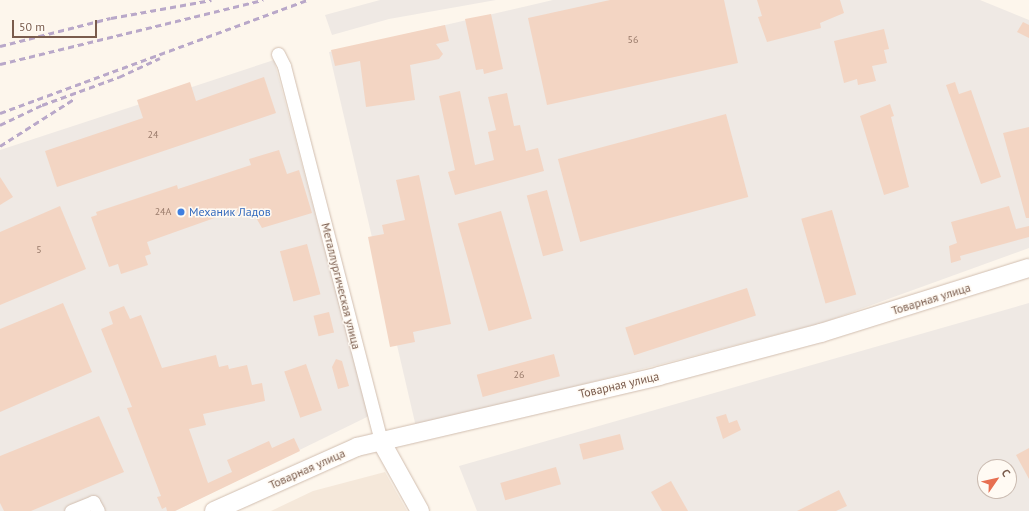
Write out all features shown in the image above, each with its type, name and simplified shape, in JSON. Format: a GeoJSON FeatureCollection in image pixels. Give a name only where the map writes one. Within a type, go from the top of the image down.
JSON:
{"type":"FeatureCollection","features":[{"type":"Feature","properties":{"kind":"street","name":"Металлургическая улица"},"geometry":{"type":"LineString","coordinates":[[278,54],[284,66],[381,441],[420,511]]}},
{"type":"Feature","properties":{"kind":"street","name":"Товарная улица"},"geometry":{"type":"LineString","coordinates":[[214,511],[357,447],[659,376],[821,333],[1029,268]]}},
{"type":"Feature","properties":{"kind":"street"},"geometry":{"type":"LineString","coordinates":[[71,511],[94,502],[98,511]]}},
{"type":"Feature","properties":{"kind":"shaded area"},"geometry":{"type":"Polygon","coordinates":[[[380,0],[496,0],[389,19],[332,35],[325,15],[380,0]]]}},
{"type":"Feature","properties":{"kind":"shaded area"},"geometry":{"type":"Polygon","coordinates":[[[553,0],[980,0],[1029,20],[1029,248],[822,323],[416,427],[329,52],[553,0]]]}},
{"type":"Feature","properties":{"kind":"shaded area"},"geometry":{"type":"Polygon","coordinates":[[[274,60],[369,416],[175,511],[0,511],[0,150],[274,60]]]}},
{"type":"Feature","properties":{"kind":"shaded area"},"geometry":{"type":"Polygon","coordinates":[[[1029,303],[1029,511],[477,511],[459,466],[1029,303]]]}},
{"type":"Feature","properties":{"kind":"shaded area"},"geometry":{"type":"Polygon","coordinates":[[[385,472],[407,511],[271,511],[313,491],[385,472]]]}},
{"type":"Feature","properties":{"kind":"building"},"geometry":{"type":"Polygon","coordinates":[[[610,0],[724,0],[738,63],[547,105],[528,18],[610,0]]]}},
{"type":"Feature","properties":{"kind":"building"},"geometry":{"type":"Polygon","coordinates":[[[757,0],[840,0],[844,13],[820,23],[821,28],[767,42],[758,17],[762,16],[757,0]]]}},
{"type":"Feature","properties":{"kind":"building"},"geometry":{"type":"Polygon","coordinates":[[[491,14],[503,69],[484,74],[483,69],[476,70],[465,19],[491,14]]]}},
{"type":"Feature","properties":{"kind":"building"},"geometry":{"type":"Polygon","coordinates":[[[1023,22],[1029,25],[1029,38],[1017,32],[1023,22]]]}},
{"type":"Feature","properties":{"kind":"building"},"geometry":{"type":"Polygon","coordinates":[[[445,25],[449,41],[436,44],[443,54],[439,59],[410,65],[415,100],[366,107],[360,61],[335,66],[331,50],[445,25]]]}},
{"type":"Feature","properties":{"kind":"building"},"geometry":{"type":"Polygon","coordinates":[[[884,29],[889,49],[884,50],[887,63],[872,66],[876,81],[858,85],[857,79],[844,83],[834,41],[884,29]]]}},
{"type":"Feature","properties":{"kind":"building"},"geometry":{"type":"Polygon","coordinates":[[[264,77],[276,113],[57,187],[45,151],[143,118],[137,100],[190,82],[196,101],[264,77]]]}},
{"type":"Feature","properties":{"kind":"building"},"geometry":{"type":"Polygon","coordinates":[[[955,82],[959,94],[971,90],[1001,177],[981,184],[946,85],[955,82]]]}},
{"type":"Feature","properties":{"kind":"building"},"geometry":{"type":"Polygon","coordinates":[[[460,91],[475,165],[494,160],[488,132],[496,130],[488,97],[507,93],[514,126],[520,125],[526,151],[538,148],[544,171],[455,195],[448,172],[455,170],[439,96],[460,91]]]}},
{"type":"Feature","properties":{"kind":"building"},"geometry":{"type":"Polygon","coordinates":[[[890,104],[894,116],[891,117],[909,187],[884,195],[860,116],[890,104]]]}},
{"type":"Feature","properties":{"kind":"building"},"geometry":{"type":"Polygon","coordinates":[[[726,114],[748,197],[580,242],[558,159],[726,114]]]}},
{"type":"Feature","properties":{"kind":"building"},"geometry":{"type":"Polygon","coordinates":[[[1029,127],[1029,218],[1026,218],[1003,133],[1029,127]]]}},
{"type":"Feature","properties":{"kind":"building"},"geometry":{"type":"Polygon","coordinates":[[[279,150],[287,174],[299,170],[312,213],[262,228],[251,209],[239,214],[237,210],[147,242],[151,254],[145,256],[148,265],[121,274],[118,264],[109,267],[91,217],[97,215],[96,212],[177,185],[178,189],[251,165],[249,159],[279,150]]]}},
{"type":"Feature","properties":{"kind":"building"},"geometry":{"type":"Polygon","coordinates":[[[419,175],[451,324],[413,332],[415,342],[390,347],[368,237],[384,234],[382,225],[405,220],[396,180],[419,175]]]}},
{"type":"Feature","properties":{"kind":"building"},"geometry":{"type":"Polygon","coordinates":[[[0,177],[13,197],[0,205],[0,177]]]}},
{"type":"Feature","properties":{"kind":"building"},"geometry":{"type":"Polygon","coordinates":[[[547,190],[563,251],[543,256],[527,195],[547,190]]]}},
{"type":"Feature","properties":{"kind":"building"},"geometry":{"type":"Polygon","coordinates":[[[60,206],[86,269],[0,305],[0,232],[60,206]]]}},
{"type":"Feature","properties":{"kind":"building"},"geometry":{"type":"Polygon","coordinates":[[[1009,206],[1016,229],[1029,226],[1029,237],[960,256],[961,260],[951,263],[949,246],[957,243],[951,222],[1009,206]]]}},
{"type":"Feature","properties":{"kind":"building"},"geometry":{"type":"Polygon","coordinates":[[[832,210],[856,295],[825,303],[801,219],[832,210]]]}},
{"type":"Feature","properties":{"kind":"building"},"geometry":{"type":"Polygon","coordinates":[[[501,211],[532,319],[489,331],[458,223],[501,211]]]}},
{"type":"Feature","properties":{"kind":"building"},"geometry":{"type":"Polygon","coordinates":[[[307,244],[320,294],[293,301],[280,251],[307,244]]]}},
{"type":"Feature","properties":{"kind":"building"},"geometry":{"type":"Polygon","coordinates":[[[747,288],[756,316],[634,355],[625,328],[747,288]]]}},
{"type":"Feature","properties":{"kind":"building"},"geometry":{"type":"Polygon","coordinates":[[[63,303],[92,372],[0,412],[0,329],[63,303]]]}},
{"type":"Feature","properties":{"kind":"building"},"geometry":{"type":"Polygon","coordinates":[[[124,306],[130,319],[141,315],[162,368],[216,355],[219,367],[228,365],[229,369],[247,365],[252,385],[262,383],[265,401],[203,414],[206,425],[189,429],[208,483],[232,472],[227,460],[269,441],[272,448],[294,438],[300,451],[175,511],[167,511],[166,507],[162,509],[157,497],[161,496],[127,408],[132,407],[101,329],[113,324],[109,312],[124,306]]]}},
{"type":"Feature","properties":{"kind":"building"},"geometry":{"type":"Polygon","coordinates":[[[329,312],[334,332],[319,336],[313,316],[329,312]]]}},
{"type":"Feature","properties":{"kind":"building"},"geometry":{"type":"Polygon","coordinates":[[[554,354],[560,376],[483,397],[477,375],[554,354]]]}},
{"type":"Feature","properties":{"kind":"building"},"geometry":{"type":"Polygon","coordinates":[[[336,359],[342,361],[349,386],[338,389],[332,367],[336,359]]]}},
{"type":"Feature","properties":{"kind":"building"},"geometry":{"type":"Polygon","coordinates":[[[306,364],[322,410],[300,418],[284,371],[306,364]]]}},
{"type":"Feature","properties":{"kind":"building"},"geometry":{"type":"Polygon","coordinates":[[[726,414],[729,423],[737,420],[741,430],[723,439],[716,417],[726,414]]]}},
{"type":"Feature","properties":{"kind":"building"},"geometry":{"type":"Polygon","coordinates":[[[99,416],[124,472],[31,511],[4,511],[0,503],[0,456],[99,416]]]}},
{"type":"Feature","properties":{"kind":"building"},"geometry":{"type":"Polygon","coordinates":[[[620,434],[624,450],[583,460],[579,444],[620,434]]]}},
{"type":"Feature","properties":{"kind":"building"},"geometry":{"type":"Polygon","coordinates":[[[1029,448],[1029,479],[1016,455],[1029,448]]]}},
{"type":"Feature","properties":{"kind":"building"},"geometry":{"type":"Polygon","coordinates":[[[556,467],[561,484],[505,500],[500,483],[556,467]]]}},
{"type":"Feature","properties":{"kind":"building"},"geometry":{"type":"Polygon","coordinates":[[[671,481],[688,511],[662,511],[651,492],[671,481]]]}},
{"type":"Feature","properties":{"kind":"building"},"geometry":{"type":"Polygon","coordinates":[[[839,490],[847,506],[836,511],[797,511],[839,490]]]}},
{"type":"Feature","properties":{"kind":"railway"},"geometry":{"type":"LineString","coordinates":[[0,46],[111,18],[211,0]]}},
{"type":"Feature","properties":{"kind":"railway"},"geometry":{"type":"LineString","coordinates":[[0,64],[263,0]]}},
{"type":"Feature","properties":{"kind":"railway"},"geometry":{"type":"LineString","coordinates":[[0,113],[307,0]]}},
{"type":"Feature","properties":{"kind":"railway"},"geometry":{"type":"LineString","coordinates":[[0,125],[42,105],[119,77],[160,58]]}},
{"type":"Feature","properties":{"kind":"railway"},"geometry":{"type":"LineString","coordinates":[[0,146],[74,99]]}},
{"type":"Feature","properties":{"kind":"place","name":"Механик Ладов"},"geometry":{"type":"Point","coordinates":[181,212]}}]}
